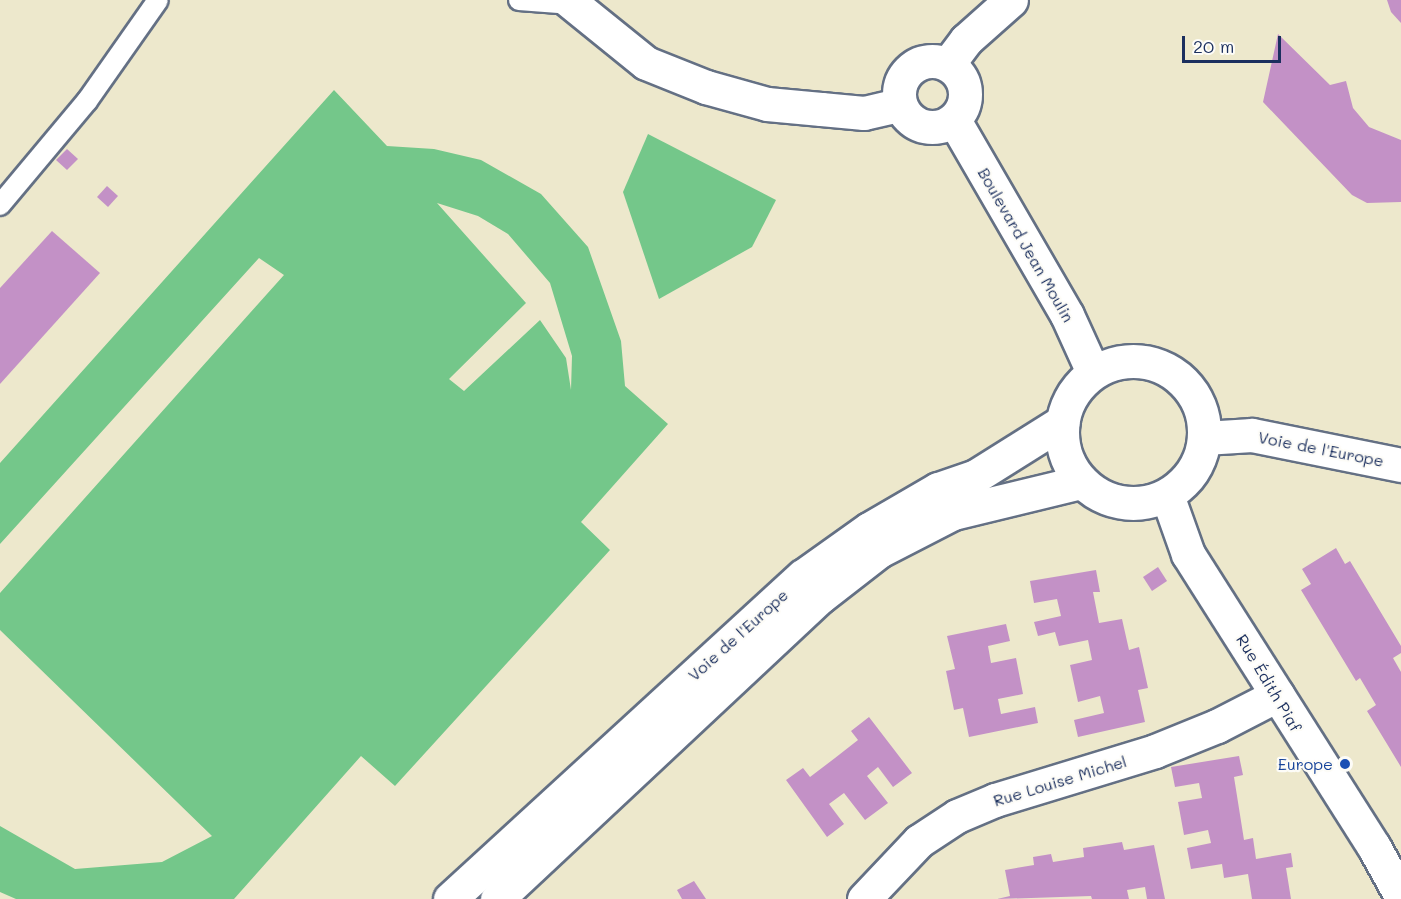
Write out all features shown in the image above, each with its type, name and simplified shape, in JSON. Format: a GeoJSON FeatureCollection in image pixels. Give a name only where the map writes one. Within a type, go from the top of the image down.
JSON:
{"type":"FeatureCollection","features":[{"type":"Feature","properties":{"kind":"main road"},"geometry":{"type":"LineString","coordinates":[[948,64],[966,40],[1011,0]]}},
{"type":"Feature","properties":{"kind":"main road"},"geometry":{"type":"LineString","coordinates":[[570,2],[646,63],[706,87],[767,104],[864,113],[900,105]]}},
{"type":"Feature","properties":{"kind":"main road"},"geometry":{"type":"LineString","coordinates":[[927,61],[948,64],[957,71],[966,91],[960,112],[954,120],[944,126],[921,126],[911,120],[900,105],[899,90],[908,71],[927,61]]}},
{"type":"Feature","properties":{"kind":"main road","name":"Boulevard Jean Moulin"},"geometry":{"type":"LineString","coordinates":[[954,120],[1067,315],[1094,372]]}},
{"type":"Feature","properties":{"kind":"main road"},"geometry":{"type":"LineString","coordinates":[[1145,361],[1169,370],[1190,388],[1202,412],[1204,438],[1199,461],[1186,481],[1167,495],[1131,504],[1104,497],[1081,482],[1065,454],[1062,422],[1078,385],[1094,372],[1118,362],[1145,361]]}},
{"type":"Feature","properties":{"kind":"main road","name":"Voie de l'Europe"},"geometry":{"type":"LineString","coordinates":[[450,899],[803,576],[928,494],[976,476],[1062,422]]}},
{"type":"Feature","properties":{"kind":"main road","name":"Voie de l'Europe"},"geometry":{"type":"LineString","coordinates":[[1204,438],[1251,435],[1401,465]]}},
{"type":"Feature","properties":{"kind":"main road","name":"Voie de l'Europe"},"geometry":{"type":"LineString","coordinates":[[498,899],[820,597],[879,551],[953,513],[1081,482]]}},
{"type":"Feature","properties":{"kind":"main road","name":"Rue Édith Piaf"},"geometry":{"type":"LineString","coordinates":[[1167,495],[1188,554],[1374,847],[1401,896]]}},
{"type":"Feature","properties":{"kind":"main road","name":"Rue Louise Michel"},"geometry":{"type":"LineString","coordinates":[[864,899],[919,841],[957,816],[995,800],[1155,752],[1217,726],[1277,695]]}},
{"type":"Feature","properties":{"kind":"lane"},"geometry":{"type":"LineString","coordinates":[[0,205],[87,101],[158,0]]}},
{"type":"Feature","properties":{"kind":"lane"},"geometry":{"type":"LineString","coordinates":[[519,0],[570,2]]}},
{"type":"Feature","properties":{"kind":"green space"},"geometry":{"type":"Polygon","coordinates":[[[334,90],[387,146],[434,149],[481,160],[541,194],[588,247],[621,341],[625,386],[668,424],[581,522],[610,550],[395,786],[361,756],[234,899],[16,899],[0,892],[0,826],[75,869],[162,862],[212,836],[0,630],[0,593],[284,275],[259,258],[0,544],[0,463],[334,90]],[[437,203],[526,303],[449,379],[464,391],[540,320],[566,358],[571,390],[572,356],[550,283],[508,234],[478,216],[437,203]]]}},
{"type":"Feature","properties":{"kind":"green space"},"geometry":{"type":"Polygon","coordinates":[[[648,134],[776,200],[752,247],[659,299],[623,192],[648,134]]]}},
{"type":"Feature","properties":{"kind":"building"},"geometry":{"type":"Polygon","coordinates":[[[1387,0],[1401,0],[1401,23],[1391,12],[1387,0]]]}},
{"type":"Feature","properties":{"kind":"building"},"geometry":{"type":"Polygon","coordinates":[[[1278,34],[1330,85],[1346,81],[1353,108],[1369,127],[1401,140],[1401,202],[1367,203],[1352,195],[1263,102],[1278,34]]]}},
{"type":"Feature","properties":{"kind":"building"},"geometry":{"type":"Polygon","coordinates":[[[67,149],[78,159],[67,170],[56,160],[67,149]]]}},
{"type":"Feature","properties":{"kind":"building"},"geometry":{"type":"Polygon","coordinates":[[[107,186],[118,196],[108,207],[97,197],[107,186]]]}},
{"type":"Feature","properties":{"kind":"building"},"geometry":{"type":"Polygon","coordinates":[[[52,231],[100,273],[0,384],[0,288],[52,231]]]}},
{"type":"Feature","properties":{"kind":"building"},"geometry":{"type":"Polygon","coordinates":[[[1336,548],[1345,564],[1350,561],[1401,646],[1401,653],[1393,658],[1401,672],[1401,767],[1367,711],[1376,705],[1360,678],[1356,681],[1301,590],[1311,584],[1302,569],[1336,548]]]}},
{"type":"Feature","properties":{"kind":"building"},"geometry":{"type":"Polygon","coordinates":[[[1158,567],[1167,581],[1152,591],[1143,577],[1158,567]]]}},
{"type":"Feature","properties":{"kind":"building"},"geometry":{"type":"Polygon","coordinates":[[[1096,570],[1100,592],[1093,592],[1099,623],[1122,619],[1129,650],[1139,647],[1148,688],[1138,690],[1145,722],[1078,737],[1074,720],[1104,713],[1100,696],[1078,702],[1070,665],[1092,660],[1088,640],[1059,646],[1055,632],[1038,636],[1034,622],[1061,616],[1057,599],[1034,603],[1030,581],[1096,570]]]}},
{"type":"Feature","properties":{"kind":"building"},"geometry":{"type":"Polygon","coordinates":[[[1006,624],[1010,641],[988,646],[991,663],[1016,658],[1023,694],[998,699],[1001,714],[1035,707],[1038,723],[969,737],[963,708],[954,710],[946,671],[955,669],[947,636],[1006,624]]]}},
{"type":"Feature","properties":{"kind":"building"},"geometry":{"type":"Polygon","coordinates":[[[869,717],[912,773],[893,787],[878,767],[867,776],[888,803],[865,820],[844,793],[829,804],[844,824],[827,837],[786,780],[803,768],[810,777],[858,740],[851,731],[869,717]]]}},
{"type":"Feature","properties":{"kind":"building"},"geometry":{"type":"Polygon","coordinates":[[[1239,756],[1243,775],[1234,777],[1244,840],[1253,838],[1256,859],[1291,853],[1293,867],[1286,868],[1291,899],[1252,899],[1248,874],[1224,878],[1222,864],[1191,869],[1187,848],[1211,843],[1208,830],[1184,835],[1178,802],[1202,798],[1199,783],[1175,787],[1171,767],[1239,756]]]}},
{"type":"Feature","properties":{"kind":"building"},"geometry":{"type":"Polygon","coordinates":[[[1122,842],[1124,850],[1154,845],[1165,899],[1147,899],[1145,887],[1127,890],[1129,899],[1092,899],[1091,896],[997,899],[1010,896],[1005,870],[1034,865],[1033,857],[1051,854],[1053,862],[1084,857],[1083,848],[1122,842]]]}},
{"type":"Feature","properties":{"kind":"building"},"geometry":{"type":"Polygon","coordinates":[[[694,881],[706,899],[682,899],[677,890],[694,881]]]}},
{"type":"Feature","properties":{"kind":"place","name":"Europe"},"geometry":{"type":"Point","coordinates":[1345,764]}}]}
